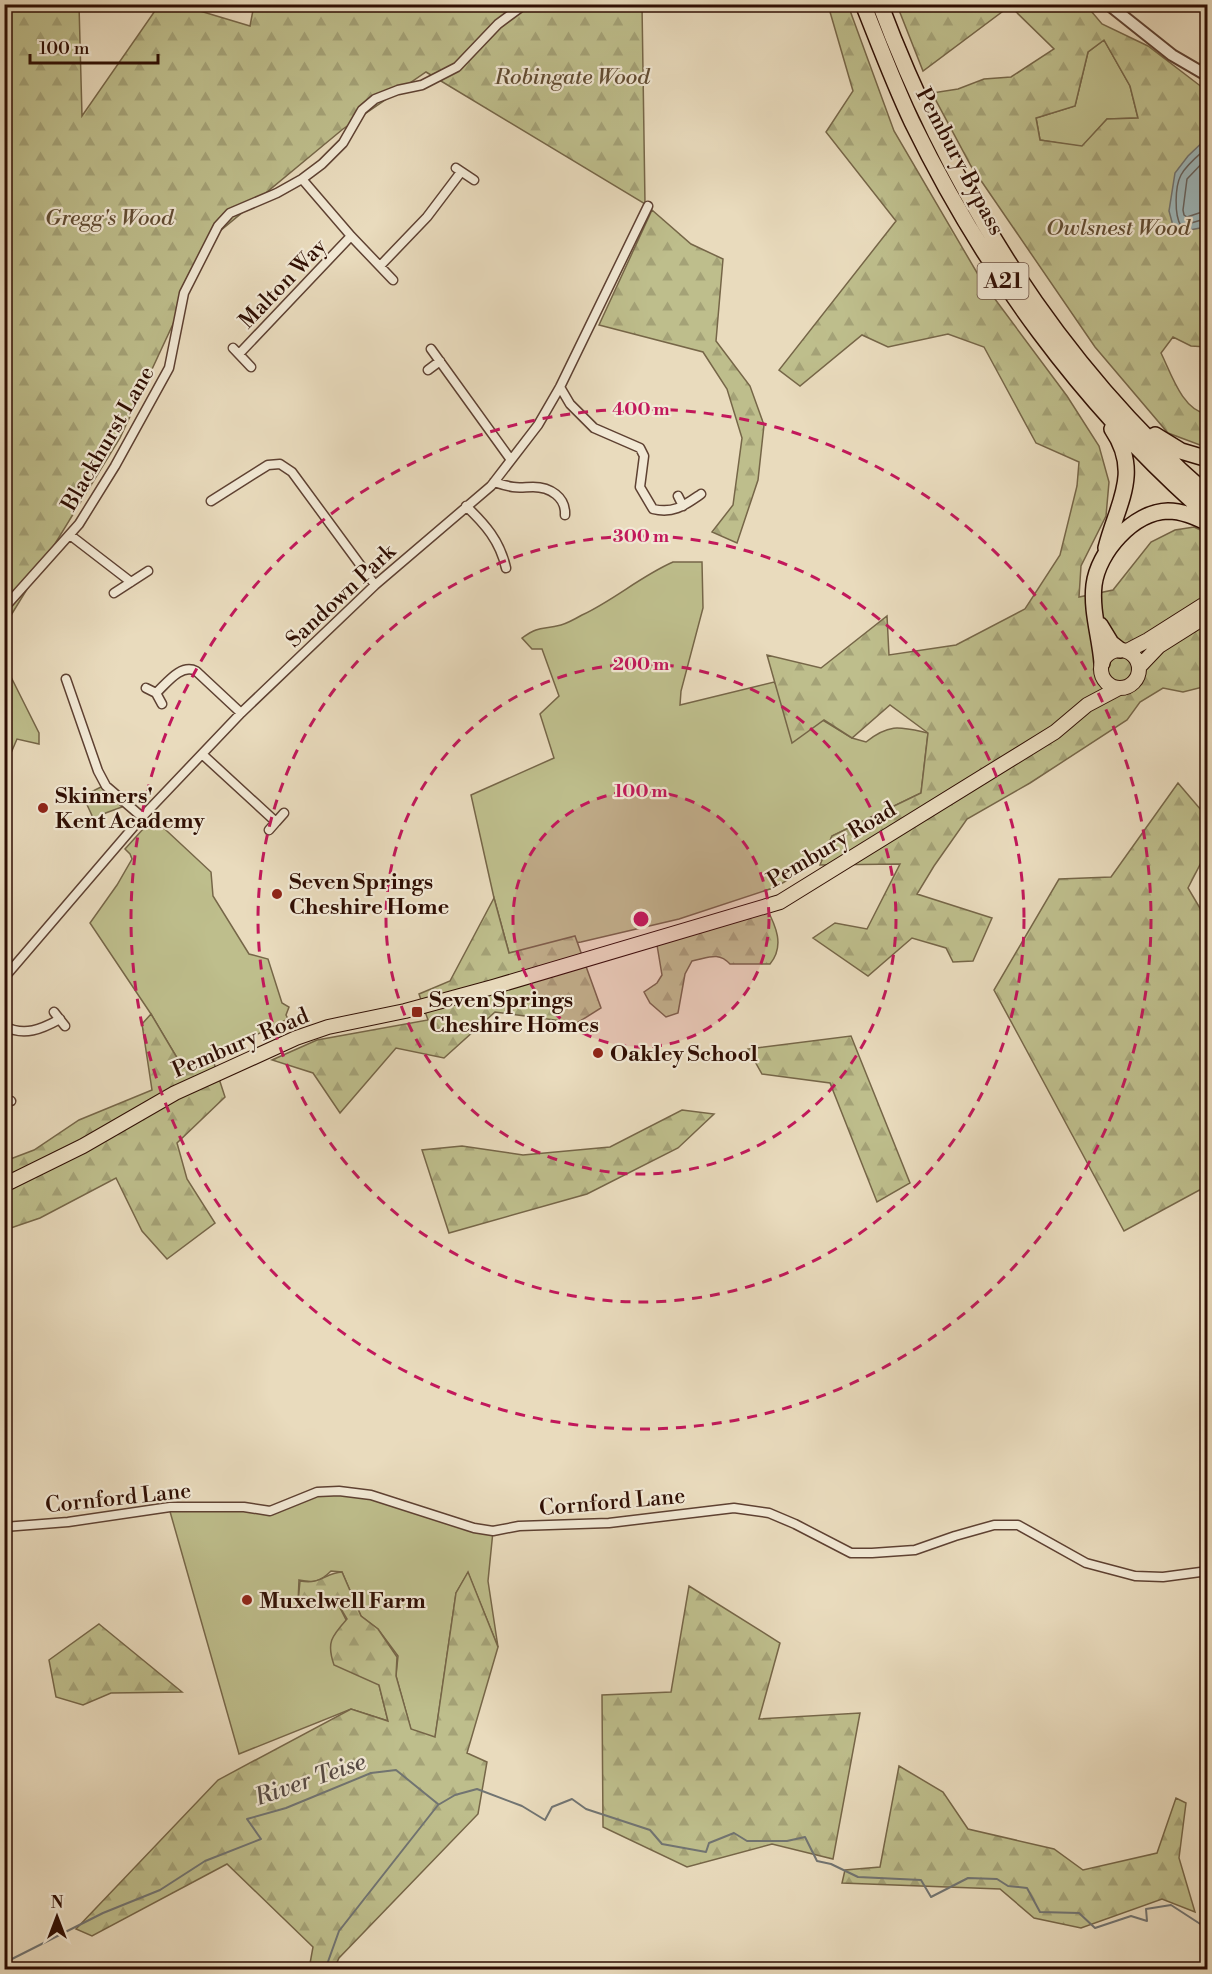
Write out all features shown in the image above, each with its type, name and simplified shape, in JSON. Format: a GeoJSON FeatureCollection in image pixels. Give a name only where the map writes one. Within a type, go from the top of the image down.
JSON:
{"type":"FeatureCollection","features":[{"type":"Feature","properties":{"kind":"highway","name":"Pembury Bypass"},"geometry":{"type":"LineString","coordinates":[[863,4],[911,120],[965,221],[994,269],[1056,354],[1100,407],[1157,468],[1208,515]]}},
{"type":"Feature","properties":{"kind":"highway","name":"Pembury Bypass"},"geometry":{"type":"LineString","coordinates":[[880,4],[899,56],[926,115],[979,215],[1008,262],[1050,321],[1130,419],[1208,495]]}},
{"type":"Feature","properties":{"kind":"highway","name":"A21"},"geometry":{"type":"LineString","coordinates":[[1100,407],[1124,451],[1127,472],[1125,492],[1094,583],[1095,617],[1102,669]]}},
{"type":"Feature","properties":{"kind":"highway","name":"A21"},"geometry":{"type":"LineString","coordinates":[[1130,419],[1181,451],[1208,459]]}},
{"type":"Feature","properties":{"kind":"highway","name":"A21"},"geometry":{"type":"LineString","coordinates":[[1106,551],[1133,525],[1157,512],[1181,512],[1208,522]]}},
{"type":"Feature","properties":{"kind":"highway","name":"A21"},"geometry":{"type":"LineString","coordinates":[[1095,617],[1111,643],[1124,650]]}},
{"type":"Feature","properties":{"kind":"main road"},"geometry":{"type":"LineString","coordinates":[[1208,602],[1148,640],[1124,650],[1109,653],[1102,669],[1109,684],[1119,688],[1136,680],[1139,668],[1159,646],[1208,615]]}},
{"type":"Feature","properties":{"kind":"main road"},"geometry":{"type":"LineString","coordinates":[[1124,650],[1136,657],[1139,668]]}},
{"type":"Feature","properties":{"kind":"main road","name":"Pembury Road"},"geometry":{"type":"LineString","coordinates":[[1087,705],[1102,669]]}},
{"type":"Feature","properties":{"kind":"main road","name":"Pembury Road"},"geometry":{"type":"LineString","coordinates":[[4,1185],[83,1146],[175,1093],[296,1038],[328,1027],[405,1011],[493,987],[780,902],[1055,732],[1087,705],[1119,688]]}},
{"type":"Feature","properties":{"kind":"street","name":"Blackhurst Lane"},"geometry":{"type":"LineString","coordinates":[[4,608],[79,524],[115,466],[169,368],[184,293],[218,226],[230,213],[277,193],[322,164],[343,143],[362,110],[375,99],[398,90],[422,85],[458,67],[498,24],[525,4]]}},
{"type":"Feature","properties":{"kind":"street"},"geometry":{"type":"LineString","coordinates":[[1108,4],[1172,55],[1208,76]]}},
{"type":"Feature","properties":{"kind":"street"},"geometry":{"type":"LineString","coordinates":[[380,266],[427,218],[459,170],[474,180]]}},
{"type":"Feature","properties":{"kind":"street","name":"Malton Way"},"geometry":{"type":"LineString","coordinates":[[302,179],[393,280]]}},
{"type":"Feature","properties":{"kind":"street","name":"Sandown Park"},"geometry":{"type":"LineString","coordinates":[[4,978],[142,817],[242,713],[375,585],[494,482],[538,425],[560,387],[648,206]]}},
{"type":"Feature","properties":{"kind":"street","name":"Malton Way"},"geometry":{"type":"LineString","coordinates":[[251,367],[236,351],[351,236]]}},
{"type":"Feature","properties":{"kind":"street"},"geometry":{"type":"LineString","coordinates":[[430,349],[511,460]]}},
{"type":"Feature","properties":{"kind":"street"},"geometry":{"type":"LineString","coordinates":[[429,370],[440,362]]}},
{"type":"Feature","properties":{"kind":"street"},"geometry":{"type":"LineString","coordinates":[[560,387],[570,404],[594,428],[640,448],[644,456],[640,487],[653,509],[666,512],[683,506],[701,494]]}},
{"type":"Feature","properties":{"kind":"street"},"geometry":{"type":"LineString","coordinates":[[211,501],[268,465],[280,464],[292,472],[375,585]]}},
{"type":"Feature","properties":{"kind":"street"},"geometry":{"type":"LineString","coordinates":[[494,482],[515,488],[536,486],[550,490],[560,497],[565,506],[565,515]]}},
{"type":"Feature","properties":{"kind":"street"},"geometry":{"type":"LineString","coordinates":[[678,496],[683,506]]}},
{"type":"Feature","properties":{"kind":"street"},"geometry":{"type":"LineString","coordinates":[[466,506],[493,534],[503,555],[506,568]]}},
{"type":"Feature","properties":{"kind":"street"},"geometry":{"type":"LineString","coordinates":[[70,535],[131,582]]}},
{"type":"Feature","properties":{"kind":"street"},"geometry":{"type":"LineString","coordinates":[[114,593],[148,571]]}},
{"type":"Feature","properties":{"kind":"street"},"geometry":{"type":"LineString","coordinates":[[156,693],[182,669],[190,668],[242,713]]}},
{"type":"Feature","properties":{"kind":"street"},"geometry":{"type":"LineString","coordinates":[[66,679],[98,771],[106,786],[142,817]]}},
{"type":"Feature","properties":{"kind":"street"},"geometry":{"type":"LineString","coordinates":[[146,688],[156,693],[162,704]]}},
{"type":"Feature","properties":{"kind":"street"},"geometry":{"type":"LineString","coordinates":[[202,754],[276,822]]}},
{"type":"Feature","properties":{"kind":"street"},"geometry":{"type":"LineString","coordinates":[[269,830],[284,813]]}},
{"type":"Feature","properties":{"kind":"street"},"geometry":{"type":"LineString","coordinates":[[4,1026],[32,1032],[45,1028],[60,1019]]}},
{"type":"Feature","properties":{"kind":"street","name":"Cornford Lane"},"geometry":{"type":"LineString","coordinates":[[4,1527],[68,1522],[170,1507],[244,1506],[270,1511],[317,1492],[339,1491],[371,1495],[474,1528],[493,1531],[519,1526],[609,1523],[734,1508],[769,1513],[851,1553],[915,1550],[994,1525],[1018,1525],[1086,1563],[1135,1576],[1163,1577],[1208,1571]]}},
{"type":"Feature","properties":{"kind":"green space","name":"Gregg's Wood"},"geometry":{"type":"Polygon","coordinates":[[[5,5],[79,5],[82,116],[159,5],[180,5],[250,26],[254,5],[642,5],[645,204],[426,72],[343,129],[214,236],[120,438],[5,625],[5,5]]]}},
{"type":"Feature","properties":{"kind":"green space"},"geometry":{"type":"Polygon","coordinates":[[[828,5],[848,5],[894,131],[983,283],[1067,396],[1099,446],[1109,482],[1106,516],[1081,566],[1079,597],[1113,590],[1151,542],[1175,530],[1194,527],[1207,533],[1207,686],[1183,692],[1163,688],[1140,702],[1127,720],[1030,783],[967,819],[917,894],[992,918],[973,961],[953,962],[946,948],[912,938],[868,976],[813,938],[835,923],[867,929],[900,864],[820,865],[832,836],[921,793],[928,733],[890,705],[852,738],[824,720],[792,743],[767,655],[821,668],[887,616],[889,655],[956,645],[1025,609],[1060,555],[1077,486],[1079,462],[1036,443],[984,347],[948,334],[888,347],[862,335],[800,386],[779,370],[896,221],[826,132],[853,91],[828,5]]]}},
{"type":"Feature","properties":{"kind":"green space","name":"Owlsnest Wood"},"geometry":{"type":"Polygon","coordinates":[[[897,5],[1086,5],[1102,24],[1148,46],[1207,91],[1208,311],[1203,315],[1207,329],[1207,347],[1191,346],[1173,337],[1161,353],[1184,398],[1198,411],[1207,414],[1207,444],[1200,445],[1168,433],[1095,347],[971,166],[932,93],[958,89],[984,79],[1011,77],[1054,49],[1010,6],[923,71],[897,5]],[[1104,40],[1088,52],[1075,106],[1036,118],[1040,140],[1082,146],[1107,119],[1138,118],[1130,86],[1104,40]]]}},
{"type":"Feature","properties":{"kind":"green space"},"geometry":{"type":"Polygon","coordinates":[[[1104,40],[1130,86],[1138,118],[1107,119],[1082,147],[1040,140],[1036,118],[1075,106],[1088,52],[1104,40]]]}},
{"type":"Feature","properties":{"kind":"green space"},"geometry":{"type":"Polygon","coordinates":[[[652,210],[691,244],[723,259],[716,341],[750,386],[764,425],[758,480],[737,543],[712,532],[733,505],[742,438],[727,389],[703,352],[599,325],[652,210]]]}},
{"type":"Feature","properties":{"kind":"green space"},"geometry":{"type":"Polygon","coordinates":[[[673,562],[702,562],[703,608],[681,691],[680,705],[774,682],[788,699],[852,738],[866,742],[882,732],[896,728],[928,733],[921,793],[832,836],[822,859],[776,887],[679,919],[581,942],[509,953],[471,795],[554,758],[540,714],[559,696],[542,649],[532,649],[522,638],[537,629],[572,621],[673,562]]]}},
{"type":"Feature","properties":{"kind":"green space"},"geometry":{"type":"Polygon","coordinates":[[[5,665],[39,733],[39,744],[17,739],[5,767],[5,665]]]}},
{"type":"Feature","properties":{"kind":"green space"},"geometry":{"type":"Polygon","coordinates":[[[1178,783],[1207,817],[1207,851],[1188,888],[1207,920],[1207,1186],[1124,1231],[994,990],[1059,879],[1111,877],[1178,783]]]}},
{"type":"Feature","properties":{"kind":"green space"},"geometry":{"type":"Polygon","coordinates":[[[101,787],[122,807],[103,814],[95,822],[83,796],[101,787]]]}},
{"type":"Feature","properties":{"kind":"green space"},"geometry":{"type":"Polygon","coordinates":[[[153,818],[211,872],[213,896],[249,954],[268,959],[282,1003],[289,1007],[286,1015],[288,1019],[212,1057],[183,1068],[151,1014],[90,923],[132,859],[125,849],[153,818]]]}},
{"type":"Feature","properties":{"kind":"green space"},"geometry":{"type":"Polygon","coordinates":[[[494,898],[509,953],[575,936],[601,1008],[577,1023],[495,1012],[444,1058],[396,1048],[340,1113],[313,1073],[272,1060],[317,1040],[428,1020],[419,994],[450,981],[494,898]]]}},
{"type":"Feature","properties":{"kind":"green space"},"geometry":{"type":"Polygon","coordinates":[[[766,907],[776,929],[778,943],[775,957],[770,964],[730,964],[717,957],[692,961],[685,974],[678,1013],[666,1017],[650,1003],[644,992],[657,983],[662,975],[656,939],[766,907]]]}},
{"type":"Feature","properties":{"kind":"green space"},"geometry":{"type":"Polygon","coordinates":[[[151,1014],[183,1068],[212,1057],[225,1097],[177,1143],[187,1179],[215,1223],[167,1259],[142,1231],[116,1178],[40,1218],[5,1230],[5,1161],[34,1150],[79,1120],[152,1090],[142,1024],[151,1014]]]}},
{"type":"Feature","properties":{"kind":"green space"},"geometry":{"type":"Polygon","coordinates":[[[851,1036],[910,1183],[877,1202],[830,1083],[762,1074],[748,1049],[851,1036]]]}},
{"type":"Feature","properties":{"kind":"green space"},"geometry":{"type":"Polygon","coordinates":[[[682,1110],[714,1114],[678,1148],[587,1194],[449,1233],[422,1150],[462,1146],[523,1155],[610,1147],[682,1110]]]}},
{"type":"Feature","properties":{"kind":"green space"},"geometry":{"type":"Polygon","coordinates":[[[317,1492],[371,1495],[493,1531],[488,1581],[498,1647],[468,1573],[456,1593],[435,1738],[411,1730],[396,1676],[398,1656],[378,1629],[361,1616],[342,1572],[331,1571],[316,1581],[299,1580],[298,1603],[311,1607],[337,1602],[379,1685],[388,1721],[351,1709],[239,1754],[169,1508],[270,1511],[317,1492]]]}},
{"type":"Feature","properties":{"kind":"green space"},"geometry":{"type":"Polygon","coordinates":[[[342,1572],[361,1616],[378,1629],[397,1657],[396,1676],[411,1729],[435,1737],[456,1593],[468,1572],[498,1647],[467,1753],[487,1762],[478,1814],[339,1958],[334,1969],[309,1969],[313,1947],[227,1864],[92,1936],[76,1929],[218,1780],[351,1709],[388,1721],[379,1685],[334,1665],[332,1640],[347,1619],[337,1602],[311,1607],[298,1603],[300,1581],[318,1580],[342,1572]]]}},
{"type":"Feature","properties":{"kind":"green space"},"geometry":{"type":"Polygon","coordinates":[[[689,1586],[780,1643],[759,1719],[860,1713],[833,1859],[772,1844],[687,1867],[603,1827],[602,1695],[671,1692],[689,1586]]]}},
{"type":"Feature","properties":{"kind":"green space"},"geometry":{"type":"Polygon","coordinates":[[[99,1624],[182,1692],[111,1693],[83,1705],[56,1697],[49,1660],[99,1624]]]}},
{"type":"Feature","properties":{"kind":"green space"},"geometry":{"type":"Polygon","coordinates":[[[899,1766],[943,1792],[968,1829],[1054,1849],[1083,1870],[1157,1853],[1176,1798],[1186,1803],[1179,1858],[1195,1912],[1162,1899],[1081,1928],[1034,1918],[1000,1889],[842,1883],[845,1870],[880,1867],[899,1766]]]}},
{"type":"Feature","properties":{"kind":"water"},"geometry":{"type":"Polygon","coordinates":[[[1207,138],[1207,222],[1200,228],[1175,233],[1169,211],[1175,173],[1188,156],[1207,138]]]}},
{"type":"Feature","properties":{"kind":"waterway","name":"River Teise"},"geometry":{"type":"LineString","coordinates":[[4,1963],[103,1913],[160,1890],[205,1861],[261,1839],[247,1819],[286,1808],[371,1773],[396,1770],[438,1804]]}},
{"type":"Feature","properties":{"kind":"waterway","name":"River Teise"},"geometry":{"type":"LineString","coordinates":[[325,1970],[339,1931],[438,1805],[455,1795],[477,1789],[522,1806],[545,1820],[552,1807],[572,1799],[586,1809],[650,1830],[662,1844],[706,1852],[709,1843],[734,1833],[747,1841],[787,1841],[805,1837],[817,1861],[831,1864],[858,1877],[921,1880],[931,1897],[968,1878],[997,1879],[1008,1886],[1027,1888],[1040,1912],[1079,1913],[1095,1928],[1131,1916],[1147,1921],[1146,1909],[1171,1905],[1208,1929]]}},
{"type":"Feature","properties":{"kind":"place","name":"Skinners' Kent Academy"},"geometry":{"type":"Point","coordinates":[43,808]}},
{"type":"Feature","properties":{"kind":"place","name":"Seven Springs Cheshire Home"},"geometry":{"type":"Point","coordinates":[277,894]}},
{"type":"Feature","properties":{"kind":"place","name":"Seven Springs Cheshire Homes"},"geometry":{"type":"Point","coordinates":[417,1012]}},
{"type":"Feature","properties":{"kind":"place","name":"Oakley School"},"geometry":{"type":"Point","coordinates":[598,1053]}},
{"type":"Feature","properties":{"kind":"place","name":"Muxelwell Farm"},"geometry":{"type":"Point","coordinates":[247,1600]}},
{"type":"Feature","properties":{"kind":"park label","name":"Robingate Wood"},"geometry":{"type":"Point","coordinates":[572,76]}}]}
